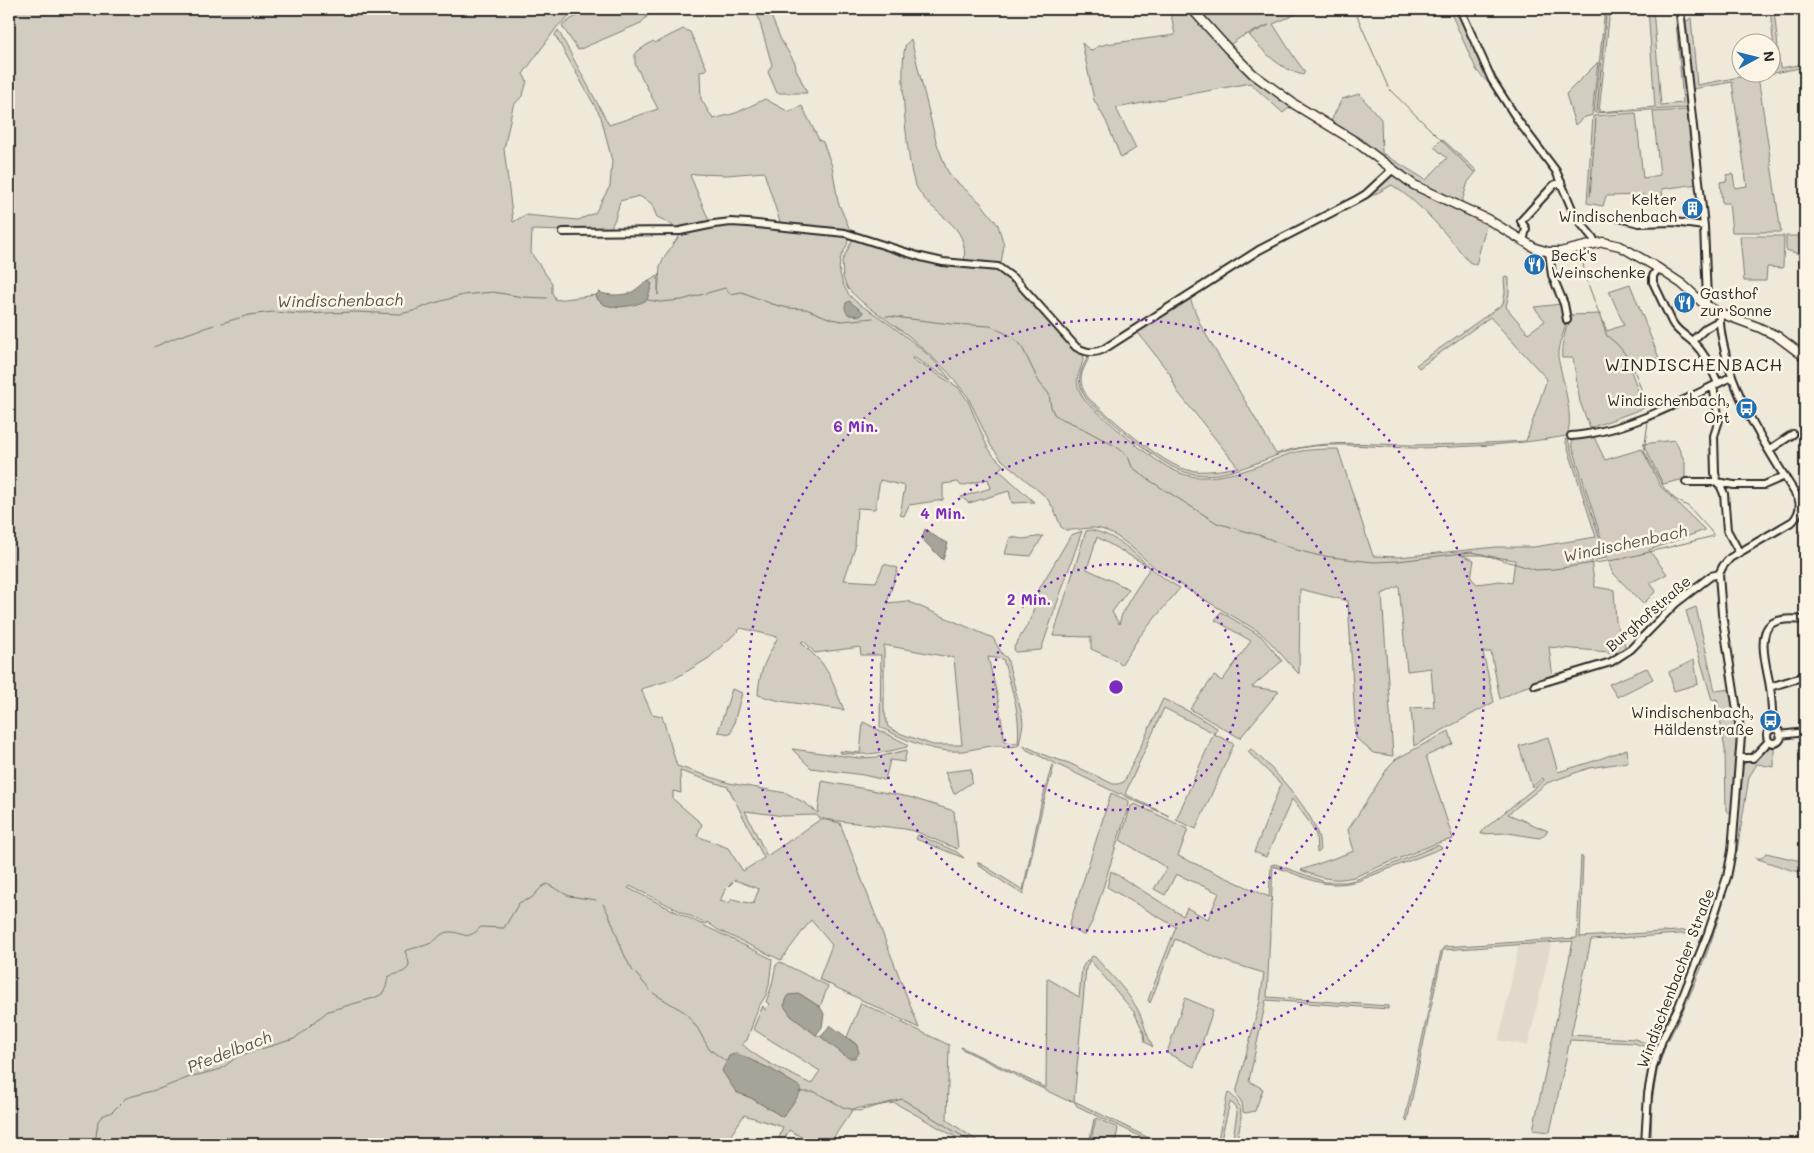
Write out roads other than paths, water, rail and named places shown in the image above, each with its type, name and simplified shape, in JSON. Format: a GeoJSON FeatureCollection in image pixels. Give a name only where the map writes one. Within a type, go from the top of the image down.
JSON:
{"type":"FeatureCollection","features":[{"type":"Feature","properties":{"kind":"main road"},"geometry":{"type":"LineString","coordinates":[[1192,9],[1228,50],[1253,74],[1294,104],[1356,142],[1414,185],[1487,219],[1535,248],[1549,252],[1570,250],[1603,242],[1620,246],[1682,284],[1720,317],[1758,327],[1777,336],[1805,357]]}},
{"type":"Feature","properties":{"kind":"street"},"geometry":{"type":"LineString","coordinates":[[1460,9],[1492,80],[1519,122],[1556,171],[1575,216],[1595,243]]}},
{"type":"Feature","properties":{"kind":"street"},"geometry":{"type":"LineString","coordinates":[[1680,9],[1704,226],[1707,299],[1704,304]]}},
{"type":"Feature","properties":{"kind":"street"},"geometry":{"type":"LineString","coordinates":[[563,232],[680,231],[714,224],[747,223],[845,233],[943,262],[998,267],[1017,281],[1076,346],[1087,352],[1094,352],[1104,349],[1259,250],[1366,194],[1392,170]]}},
{"type":"Feature","properties":{"kind":"street"},"geometry":{"type":"LineString","coordinates":[[1524,241],[1526,229],[1522,222],[1554,185],[1561,182]]}},
{"type":"Feature","properties":{"kind":"street"},"geometry":{"type":"LineString","coordinates":[[1615,217],[1645,223],[1674,222],[1704,226]]}},
{"type":"Feature","properties":{"kind":"street"},"geometry":{"type":"LineString","coordinates":[[1549,252],[1552,275],[1564,304],[1567,320]]}},
{"type":"Feature","properties":{"kind":"street"},"geometry":{"type":"LineString","coordinates":[[1658,268],[1653,276],[1653,282],[1675,328],[1692,341],[1708,359],[1715,385],[1719,420],[1714,436],[1717,482],[1722,487],[1724,494],[1727,530],[1740,552]]}},
{"type":"Feature","properties":{"kind":"street"},"geometry":{"type":"LineString","coordinates":[[1692,341],[1720,317],[1731,377],[1769,450],[1800,502],[1802,510]]}},
{"type":"Feature","properties":{"kind":"street"},"geometry":{"type":"LineString","coordinates":[[1571,436],[1588,435],[1615,428],[1731,377]]}},
{"type":"Feature","properties":{"kind":"street"},"geometry":{"type":"LineString","coordinates":[[1769,450],[1793,434]]}},
{"type":"Feature","properties":{"kind":"street"},"geometry":{"type":"LineString","coordinates":[[1686,482],[1764,485],[1785,476]]}},
{"type":"Feature","properties":{"kind":"street","name":"Burghofstraße"},"geometry":{"type":"LineString","coordinates":[[1535,685],[1611,662],[1631,649],[1676,603],[1711,576],[1719,574],[1726,562],[1792,521],[1802,510]]}},
{"type":"Feature","properties":{"kind":"street","name":"Windischenbacher Straße"},"geometry":{"type":"LineString","coordinates":[[1645,1144],[1652,1066],[1662,1040],[1679,1006],[1708,932],[1727,877],[1732,851],[1742,736],[1722,614],[1719,574]]}},
{"type":"Feature","properties":{"kind":"street"},"geometry":{"type":"LineString","coordinates":[[1773,729],[1764,636],[1771,624],[1778,621],[1805,620]]}},
{"type":"Feature","properties":{"kind":"street"},"geometry":{"type":"LineString","coordinates":[[1770,687],[1805,676]]}},
{"type":"Feature","properties":{"kind":"street"},"geometry":{"type":"LineString","coordinates":[[1769,741],[1767,734],[1773,729]]}},
{"type":"Feature","properties":{"kind":"street"},"geometry":{"type":"LineString","coordinates":[[1773,729],[1778,731],[1780,735]]}},
{"type":"Feature","properties":{"kind":"street"},"geometry":{"type":"LineString","coordinates":[[1780,735],[1805,732]]}},
{"type":"Feature","properties":{"kind":"street"},"geometry":{"type":"LineString","coordinates":[[1769,741],[1772,743],[1777,742],[1780,735]]}},
{"type":"Feature","properties":{"kind":"street"},"geometry":{"type":"LineString","coordinates":[[1741,758],[1753,758],[1769,741]]}},
{"type":"Feature","properties":{"kind":"waterway"},"geometry":{"type":"LineString","coordinates":[[1354,9],[1388,87]]}},
{"type":"Feature","properties":{"kind":"waterway"},"geometry":{"type":"LineString","coordinates":[[1597,111],[1606,15]]}},
{"type":"Feature","properties":{"kind":"waterway"},"geometry":{"type":"LineString","coordinates":[[1390,90],[1474,172]]}},
{"type":"Feature","properties":{"kind":"waterway"},"geometry":{"type":"LineString","coordinates":[[1590,196],[1596,119]]}},
{"type":"Feature","properties":{"kind":"waterway"},"geometry":{"type":"LineString","coordinates":[[1581,255],[1586,278],[1607,336],[1617,344],[1633,367],[1647,405]]}},
{"type":"Feature","properties":{"kind":"waterway","name":"Windischenbach"},"geometry":{"type":"LineString","coordinates":[[648,300],[660,302],[682,300],[725,288],[730,294],[742,292],[772,304],[788,308],[806,309],[831,319],[842,321],[873,318]]}},
{"type":"Feature","properties":{"kind":"waterway","name":"Windischenbach"},"geometry":{"type":"LineString","coordinates":[[222,323],[249,315],[273,312],[301,314],[355,312],[400,314],[463,295],[493,292],[523,297],[547,298]]}},
{"type":"Feature","properties":{"kind":"waterway","name":"Windischenbach"},"geometry":{"type":"LineString","coordinates":[[886,316],[951,324],[990,326],[1011,336],[1021,345],[1039,382],[1049,394],[1054,414],[1117,447],[1128,456],[1132,467],[1149,480],[1217,523],[1316,555],[1373,562],[1398,561],[1471,552],[1536,570],[1621,559],[1714,536],[1689,507],[1675,499],[1664,488],[1644,451],[1648,422]]}},
{"type":"Feature","properties":{"kind":"waterway","name":"Windischenbach"},"geometry":{"type":"LineString","coordinates":[[154,347],[214,325]]}},
{"type":"Feature","properties":{"kind":"waterway","name":"Pfedelbach"},"geometry":{"type":"LineString","coordinates":[[95,1144],[98,1121],[102,1116],[112,1112],[126,1098],[221,1069],[238,1056],[294,1039],[328,1011],[382,994],[388,977],[404,971],[408,967],[409,962],[405,951],[428,944],[448,932],[468,935],[476,932],[481,927],[504,928],[519,903],[531,898],[547,884],[569,896],[596,900]]}},
{"type":"Feature","properties":{"kind":"waterway","name":"Pfedelbach"},"geometry":{"type":"LineString","coordinates":[[603,904],[624,955],[633,971]]}},
{"type":"Feature","properties":{"kind":"waterway","name":"Pfedelbach"},"geometry":{"type":"LineString","coordinates":[[636,974],[650,990]]}},
{"type":"Feature","properties":{"kind":"waterway","name":"Pfedelbach"},"geometry":{"type":"LineString","coordinates":[[653,993],[686,1013],[709,1049],[727,1062]]}},
{"type":"Feature","properties":{"kind":"waterway","name":"Pfedelbach"},"geometry":{"type":"LineString","coordinates":[[799,1092],[815,1092],[843,1107],[859,1111],[902,1099],[975,1144]]}},
{"type":"Feature","properties":{"kind":"waterway"},"geometry":{"type":"LineString","coordinates":[[1089,1144],[1094,1119]]}},
{"type":"Feature","properties":{"kind":"place","name":"Kelter Windischenbach"},"geometry":{"type":"Point","coordinates":[1693,208]}},
{"type":"Feature","properties":{"kind":"place","name":"Beck's Weinschenke"},"geometry":{"type":"Point","coordinates":[1535,264]}},
{"type":"Feature","properties":{"kind":"place","name":"Gasthof zur Sonne"},"geometry":{"type":"Point","coordinates":[1684,302]}},
{"type":"Feature","properties":{"kind":"place","name":"Windischenbach, Ort"},"geometry":{"type":"Point","coordinates":[1746,409]}},
{"type":"Feature","properties":{"kind":"place","name":"Windischenbach, Häldenstraße"},"geometry":{"type":"Point","coordinates":[1770,721]}},
{"type":"Feature","properties":{"kind":"district","name":"WINDISCHENBACH"},"geometry":{"type":"Point","coordinates":[1694,364]}}]}
